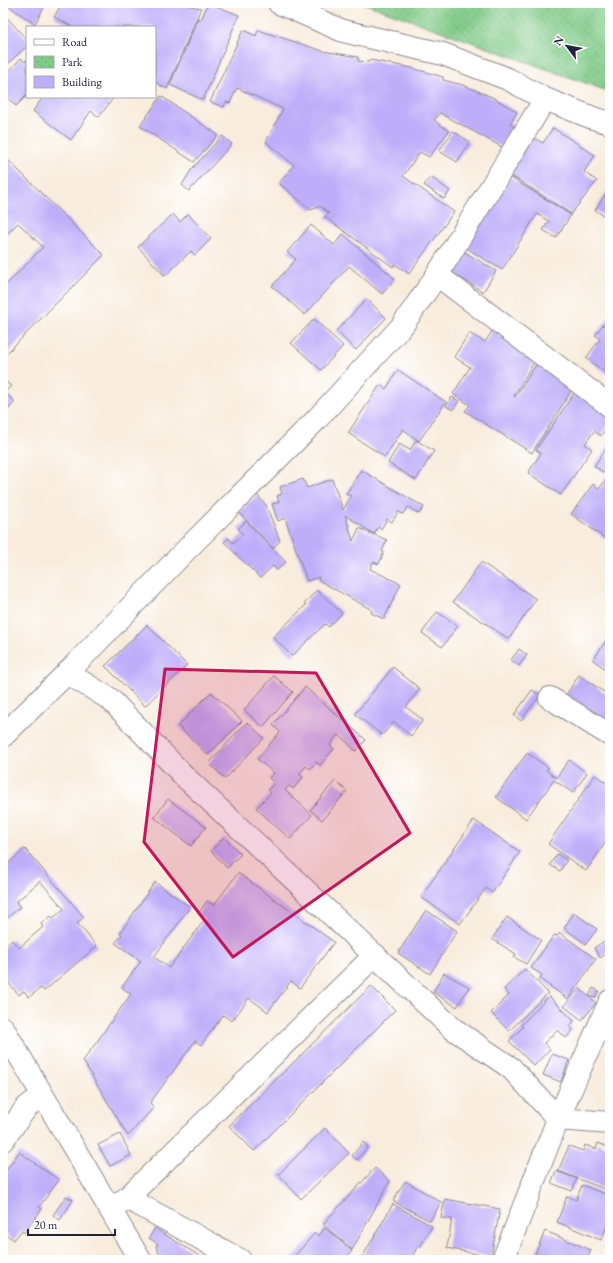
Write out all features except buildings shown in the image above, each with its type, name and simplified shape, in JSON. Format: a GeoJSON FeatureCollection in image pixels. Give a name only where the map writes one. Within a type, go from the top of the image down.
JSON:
{"type":"FeatureCollection","features":[{"type":"Feature","properties":{"kind":"street"},"geometry":{"type":"LineString","coordinates":[[279,3],[343,31],[443,54],[508,79],[545,99],[610,123]]}},
{"type":"Feature","properties":{"kind":"street"},"geometry":{"type":"LineString","coordinates":[[3,736],[316,420],[402,326],[438,275],[545,99]]}},
{"type":"Feature","properties":{"kind":"street"},"geometry":{"type":"LineString","coordinates":[[438,275],[610,406]]}},
{"type":"Feature","properties":{"kind":"street"},"geometry":{"type":"LineString","coordinates":[[67,672],[110,699],[185,777],[452,1028],[511,1068],[558,1118],[610,1123]]}},
{"type":"Feature","properties":{"kind":"street"},"geometry":{"type":"LineString","coordinates":[[550,698],[610,735]]}},
{"type":"Feature","properties":{"kind":"street"},"geometry":{"type":"LineString","coordinates":[[119,1204],[375,955]]}},
{"type":"Feature","properties":{"kind":"street"},"geometry":{"type":"LineString","coordinates":[[503,1260],[558,1118],[610,1001]]}},
{"type":"Feature","properties":{"kind":"street"},"geometry":{"type":"LineString","coordinates":[[3,1028],[42,1095],[119,1204],[140,1260]]}},
{"type":"Feature","properties":{"kind":"street"},"geometry":{"type":"LineString","coordinates":[[3,1140],[26,1108],[42,1095]]}},
{"type":"Feature","properties":{"kind":"street"},"geometry":{"type":"LineString","coordinates":[[119,1204],[240,1260]]}},
{"type":"Feature","properties":{"kind":"highlighted area"},"geometry":{"type":"Polygon","coordinates":[[[165,669],[316,673],[410,833],[233,957],[144,842],[165,669]]]}},
{"type":"Feature","properties":{"kind":"green space"},"geometry":{"type":"Polygon","coordinates":[[[363,3],[610,3],[610,92],[363,3]]]}}]}
